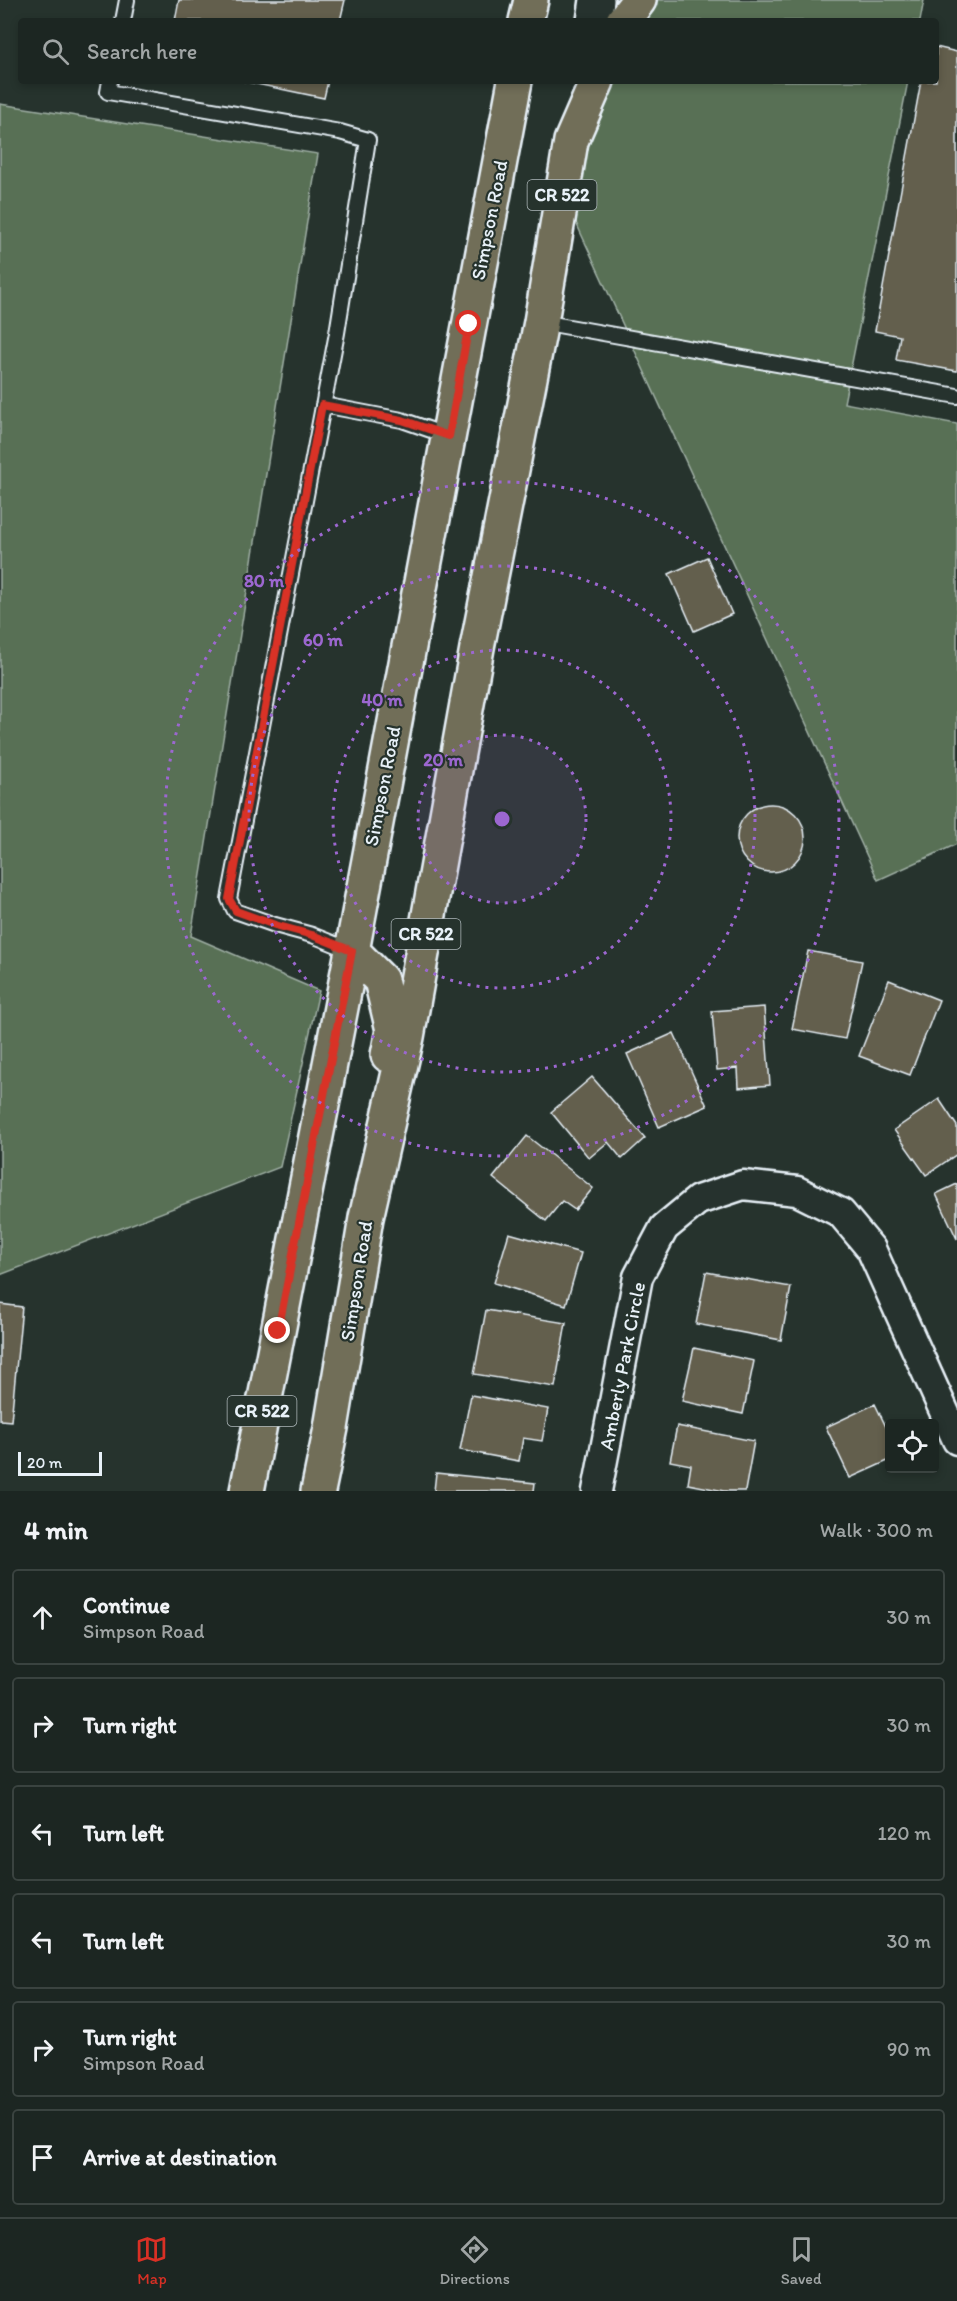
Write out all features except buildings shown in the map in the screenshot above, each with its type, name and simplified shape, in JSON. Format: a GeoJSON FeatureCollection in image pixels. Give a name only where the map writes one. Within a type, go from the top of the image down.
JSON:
{"type":"FeatureCollection","features":[{"type":"Feature","properties":{"kind":"main road"},"geometry":{"type":"LineString","coordinates":[[527,18],[531,0]]}},
{"type":"Feature","properties":{"kind":"main road"},"geometry":{"type":"LineString","coordinates":[[594,18],[597,0]]}},
{"type":"Feature","properties":{"kind":"main road"},"geometry":{"type":"LineString","coordinates":[[625,18],[639,0]]}},
{"type":"Feature","properties":{"kind":"main road","name":"Simpson Road"},"geometry":{"type":"LineString","coordinates":[[247,1491],[352,951],[514,84]]}},
{"type":"Feature","properties":{"kind":"main road","name":"Simpson Road"},"geometry":{"type":"LineString","coordinates":[[318,1491],[331,1428],[366,1218],[407,1037],[477,648],[541,322],[582,84]]}},
{"type":"Feature","properties":{"kind":"main road","name":"CR 522"},"geometry":{"type":"LineString","coordinates":[[572,141],[596,84]]}},
{"type":"Feature","properties":{"kind":"main road"},"geometry":{"type":"LineString","coordinates":[[352,951],[381,980],[393,1030],[368,1146],[366,1218]]}},
{"type":"Feature","properties":{"kind":"street","name":"Amberly Park Circle"},"geometry":{"type":"LineString","coordinates":[[597,1491],[638,1276],[664,1228],[698,1200],[743,1185],[797,1191],[841,1213],[871,1250],[957,1440]]}},
{"type":"Feature","properties":{"kind":"lane"},"geometry":{"type":"LineString","coordinates":[[124,18],[128,0]]}},
{"type":"Feature","properties":{"kind":"lane"},"geometry":{"type":"LineString","coordinates":[[109,84],[108,92],[340,132],[368,140],[337,333],[229,899],[236,911],[312,935],[352,951]]}},
{"type":"Feature","properties":{"kind":"lane"},"geometry":{"type":"LineString","coordinates":[[541,322],[957,396]]}},
{"type":"Feature","properties":{"kind":"lane"},"geometry":{"type":"LineString","coordinates":[[322,405],[402,420],[449,436]]}},
{"type":"Feature","properties":{"kind":"green space"},"geometry":{"type":"Polygon","coordinates":[[[658,0],[924,0],[921,18],[645,18],[658,0]]]}},
{"type":"Feature","properties":{"kind":"green space"},"geometry":{"type":"Polygon","coordinates":[[[605,84],[907,84],[844,403],[957,424],[957,844],[878,880],[572,214],[593,105],[605,84]]]}},
{"type":"Feature","properties":{"kind":"green space"},"geometry":{"type":"Polygon","coordinates":[[[0,104],[318,154],[191,936],[319,991],[280,1167],[0,1275],[0,104]]]}},
{"type":"Feature","properties":{"kind":"route"},"geometry":{"type":"LineString","coordinates":[[278,1331],[352,951],[312,935],[236,911],[229,899],[322,405],[402,420],[449,436],[469,324]]}}]}
